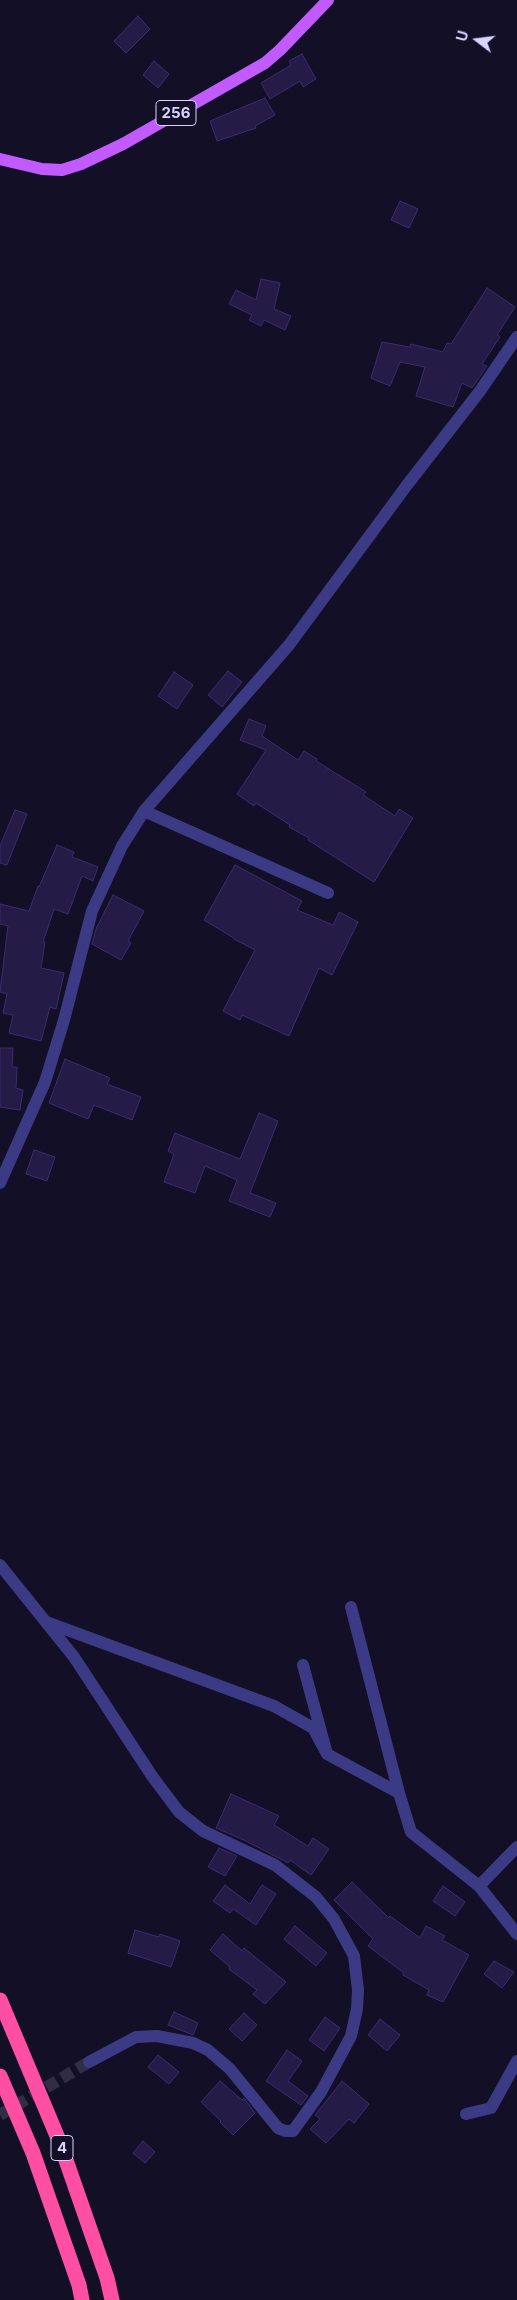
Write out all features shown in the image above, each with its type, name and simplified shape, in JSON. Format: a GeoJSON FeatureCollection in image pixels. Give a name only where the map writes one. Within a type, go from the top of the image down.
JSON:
{"type":"FeatureCollection","features":[{"type":"Feature","properties":{"kind":"highway","name":"4"},"geometry":{"type":"LineString","coordinates":[[0,2000],[60,2143],[107,2278],[112,2300]]}},
{"type":"Feature","properties":{"kind":"highway","name":"4"},"geometry":{"type":"LineString","coordinates":[[0,2076],[33,2154],[79,2286],[82,2300]]}},
{"type":"Feature","properties":{"kind":"main road","name":"256"},"geometry":{"type":"LineString","coordinates":[[0,159],[42,169],[62,170],[81,164],[123,144],[265,63],[328,0]]}},
{"type":"Feature","properties":{"kind":"street"},"geometry":{"type":"LineString","coordinates":[[0,1183],[45,1082],[64,1020],[95,901],[122,846],[144,811],[289,645],[407,485],[480,391],[517,337]]}},
{"type":"Feature","properties":{"kind":"street"},"geometry":{"type":"LineString","coordinates":[[144,811],[328,893]]}},
{"type":"Feature","properties":{"kind":"street"},"geometry":{"type":"LineString","coordinates":[[0,1565],[74,1657],[152,1776],[179,1812],[203,1831],[275,1865],[316,1897],[334,1918],[354,1956],[357,2009],[351,2036],[322,2092],[296,2129],[291,2132],[282,2130],[270,2120],[242,2082],[221,2060],[193,2043],[157,2036],[136,2037],[89,2062]]}},
{"type":"Feature","properties":{"kind":"street"},"geometry":{"type":"LineString","coordinates":[[351,1608],[399,1793],[411,1832],[480,1886],[517,1934]]}},
{"type":"Feature","properties":{"kind":"street"},"geometry":{"type":"LineString","coordinates":[[46,1622],[274,1706],[313,1728],[327,1754],[399,1793]]}},
{"type":"Feature","properties":{"kind":"street"},"geometry":{"type":"LineString","coordinates":[[303,1665],[327,1754]]}},
{"type":"Feature","properties":{"kind":"street"},"geometry":{"type":"LineString","coordinates":[[480,1886],[516,1849]]}},
{"type":"Feature","properties":{"kind":"street"},"geometry":{"type":"LineString","coordinates":[[466,2114],[491,2108],[517,2061]]}},
{"type":"Feature","properties":{"kind":"building"},"geometry":{"type":"Polygon","coordinates":[[[138,16],[150,29],[126,53],[114,41],[138,16]]]}},
{"type":"Feature","properties":{"kind":"building"},"geometry":{"type":"Polygon","coordinates":[[[302,54],[316,79],[303,87],[300,81],[270,99],[261,83],[291,65],[289,61],[302,54]]]}},
{"type":"Feature","properties":{"kind":"building"},"geometry":{"type":"Polygon","coordinates":[[[154,61],[169,74],[158,88],[143,75],[154,61]]]}},
{"type":"Feature","properties":{"kind":"building"},"geometry":{"type":"Polygon","coordinates":[[[265,98],[275,115],[255,126],[256,128],[217,141],[210,121],[265,98]]]}},
{"type":"Feature","properties":{"kind":"building"},"geometry":{"type":"Polygon","coordinates":[[[400,201],[418,209],[409,228],[391,220],[400,201]]]}},
{"type":"Feature","properties":{"kind":"building"},"geometry":{"type":"Polygon","coordinates":[[[261,279],[280,283],[274,309],[291,316],[285,330],[264,320],[261,326],[249,320],[252,315],[229,304],[236,290],[256,300],[261,279]]]}},
{"type":"Feature","properties":{"kind":"building"},"geometry":{"type":"Polygon","coordinates":[[[487,288],[515,307],[497,335],[500,337],[482,364],[487,366],[472,388],[462,383],[453,407],[416,396],[425,367],[400,362],[390,386],[371,378],[382,342],[410,347],[411,344],[443,352],[447,343],[451,344],[487,288]]]}},
{"type":"Feature","properties":{"kind":"building"},"geometry":{"type":"Polygon","coordinates":[[[228,671],[242,682],[222,707],[208,695],[228,671]]]}},
{"type":"Feature","properties":{"kind":"building"},"geometry":{"type":"Polygon","coordinates":[[[174,672],[193,685],[177,709],[158,696],[174,672]]]}},
{"type":"Feature","properties":{"kind":"building"},"geometry":{"type":"Polygon","coordinates":[[[249,719],[266,726],[262,736],[298,760],[304,751],[317,759],[316,761],[366,792],[363,795],[395,816],[399,809],[413,818],[374,882],[308,840],[309,838],[289,827],[290,825],[256,803],[254,806],[237,794],[266,750],[240,740],[249,719]]]}},
{"type":"Feature","properties":{"kind":"building"},"geometry":{"type":"Polygon","coordinates":[[[15,810],[27,814],[7,865],[0,863],[0,846],[15,810]]]}},
{"type":"Feature","properties":{"kind":"building"},"geometry":{"type":"Polygon","coordinates":[[[57,845],[74,852],[72,857],[98,867],[93,881],[82,876],[68,914],[54,909],[43,942],[45,942],[41,968],[64,973],[56,1009],[50,1007],[41,1041],[9,1033],[13,1015],[3,1013],[7,994],[0,992],[8,926],[0,924],[0,904],[29,911],[57,845]]]}},
{"type":"Feature","properties":{"kind":"building"},"geometry":{"type":"Polygon","coordinates":[[[235,865],[302,901],[297,910],[333,925],[339,912],[358,922],[332,975],[319,968],[289,1036],[242,1015],[240,1020],[223,1011],[255,950],[204,920],[235,865]]]}},
{"type":"Feature","properties":{"kind":"building"},"geometry":{"type":"Polygon","coordinates":[[[113,895],[144,911],[128,941],[131,943],[121,960],[92,944],[96,929],[113,895]]]}},
{"type":"Feature","properties":{"kind":"building"},"geometry":{"type":"Polygon","coordinates":[[[0,1048],[13,1048],[12,1067],[17,1067],[16,1088],[23,1090],[20,1110],[0,1107],[0,1048]]]}},
{"type":"Feature","properties":{"kind":"building"},"geometry":{"type":"Polygon","coordinates":[[[65,1059],[110,1078],[107,1084],[141,1097],[132,1120],[94,1105],[88,1119],[49,1103],[65,1059]]]}},
{"type":"Feature","properties":{"kind":"building"},"geometry":{"type":"Polygon","coordinates":[[[259,1113],[278,1121],[250,1193],[276,1203],[270,1217],[229,1201],[237,1180],[205,1166],[195,1193],[164,1182],[174,1154],[168,1151],[175,1133],[240,1159],[259,1113]]]}},
{"type":"Feature","properties":{"kind":"building"},"geometry":{"type":"Polygon","coordinates":[[[34,1150],[55,1157],[47,1181],[26,1174],[34,1150]]]}},
{"type":"Feature","properties":{"kind":"building"},"geometry":{"type":"Polygon","coordinates":[[[231,1794],[279,1816],[274,1825],[308,1846],[313,1838],[329,1849],[311,1875],[290,1860],[288,1863],[216,1828],[231,1794]]]}},
{"type":"Feature","properties":{"kind":"building"},"geometry":{"type":"Polygon","coordinates":[[[219,1848],[237,1856],[225,1876],[208,1867],[219,1848]]]}},
{"type":"Feature","properties":{"kind":"building"},"geometry":{"type":"Polygon","coordinates":[[[352,1882],[389,1918],[390,1916],[420,1938],[426,1926],[445,1936],[442,1940],[469,1955],[443,2002],[427,1995],[429,1990],[403,1975],[404,1973],[368,1946],[373,1939],[334,1900],[352,1882]]]}},
{"type":"Feature","properties":{"kind":"building"},"geometry":{"type":"Polygon","coordinates":[[[225,1885],[250,1904],[262,1885],[276,1894],[256,1925],[233,1909],[230,1913],[213,1901],[225,1885]]]}},
{"type":"Feature","properties":{"kind":"building"},"geometry":{"type":"Polygon","coordinates":[[[443,1886],[465,1902],[455,1916],[433,1901],[443,1886]]]}},
{"type":"Feature","properties":{"kind":"building"},"geometry":{"type":"Polygon","coordinates":[[[295,1926],[327,1953],[316,1966],[284,1939],[295,1926]]]}},
{"type":"Feature","properties":{"kind":"building"},"geometry":{"type":"Polygon","coordinates":[[[135,1930],[159,1937],[160,1934],[180,1941],[171,1967],[128,1953],[135,1930]]]}},
{"type":"Feature","properties":{"kind":"building"},"geometry":{"type":"Polygon","coordinates":[[[223,1934],[242,1951],[244,1948],[286,1982],[265,2004],[253,1994],[257,1990],[229,1969],[230,1967],[210,1950],[223,1934]]]}},
{"type":"Feature","properties":{"kind":"building"},"geometry":{"type":"Polygon","coordinates":[[[494,1961],[514,1972],[502,1988],[484,1974],[494,1961]]]}},
{"type":"Feature","properties":{"kind":"building"},"geometry":{"type":"Polygon","coordinates":[[[174,2012],[198,2023],[193,2035],[168,2025],[174,2012]]]}},
{"type":"Feature","properties":{"kind":"building"},"geometry":{"type":"Polygon","coordinates":[[[244,2013],[257,2025],[242,2041],[229,2029],[244,2013]]]}},
{"type":"Feature","properties":{"kind":"building"},"geometry":{"type":"Polygon","coordinates":[[[325,2017],[340,2028],[324,2051],[309,2040],[325,2017]]]}},
{"type":"Feature","properties":{"kind":"building"},"geometry":{"type":"Polygon","coordinates":[[[380,2019],[400,2035],[387,2051],[368,2035],[380,2019]]]}},
{"type":"Feature","properties":{"kind":"building"},"geometry":{"type":"Polygon","coordinates":[[[287,2050],[302,2061],[288,2081],[308,2096],[301,2105],[266,2081],[287,2050]]]}},
{"type":"Feature","properties":{"kind":"building"},"geometry":{"type":"Polygon","coordinates":[[[158,2055],[179,2072],[169,2084],[148,2067],[158,2055]]]}},
{"type":"Feature","properties":{"kind":"building"},"geometry":{"type":"Polygon","coordinates":[[[220,2081],[242,2100],[244,2098],[255,2113],[233,2135],[201,2102],[220,2081]]]}},
{"type":"Feature","properties":{"kind":"building"},"geometry":{"type":"Polygon","coordinates":[[[342,2081],[369,2104],[354,2123],[349,2119],[326,2143],[310,2129],[320,2119],[315,2115],[342,2081]]]}},
{"type":"Feature","properties":{"kind":"building"},"geometry":{"type":"Polygon","coordinates":[[[143,2141],[155,2152],[145,2163],[133,2153],[143,2141]]]}},
{"type":"Feature","properties":{"kind":"tunnel"},"geometry":{"type":"LineString","coordinates":[[0,2115],[89,2062]]}}]}
